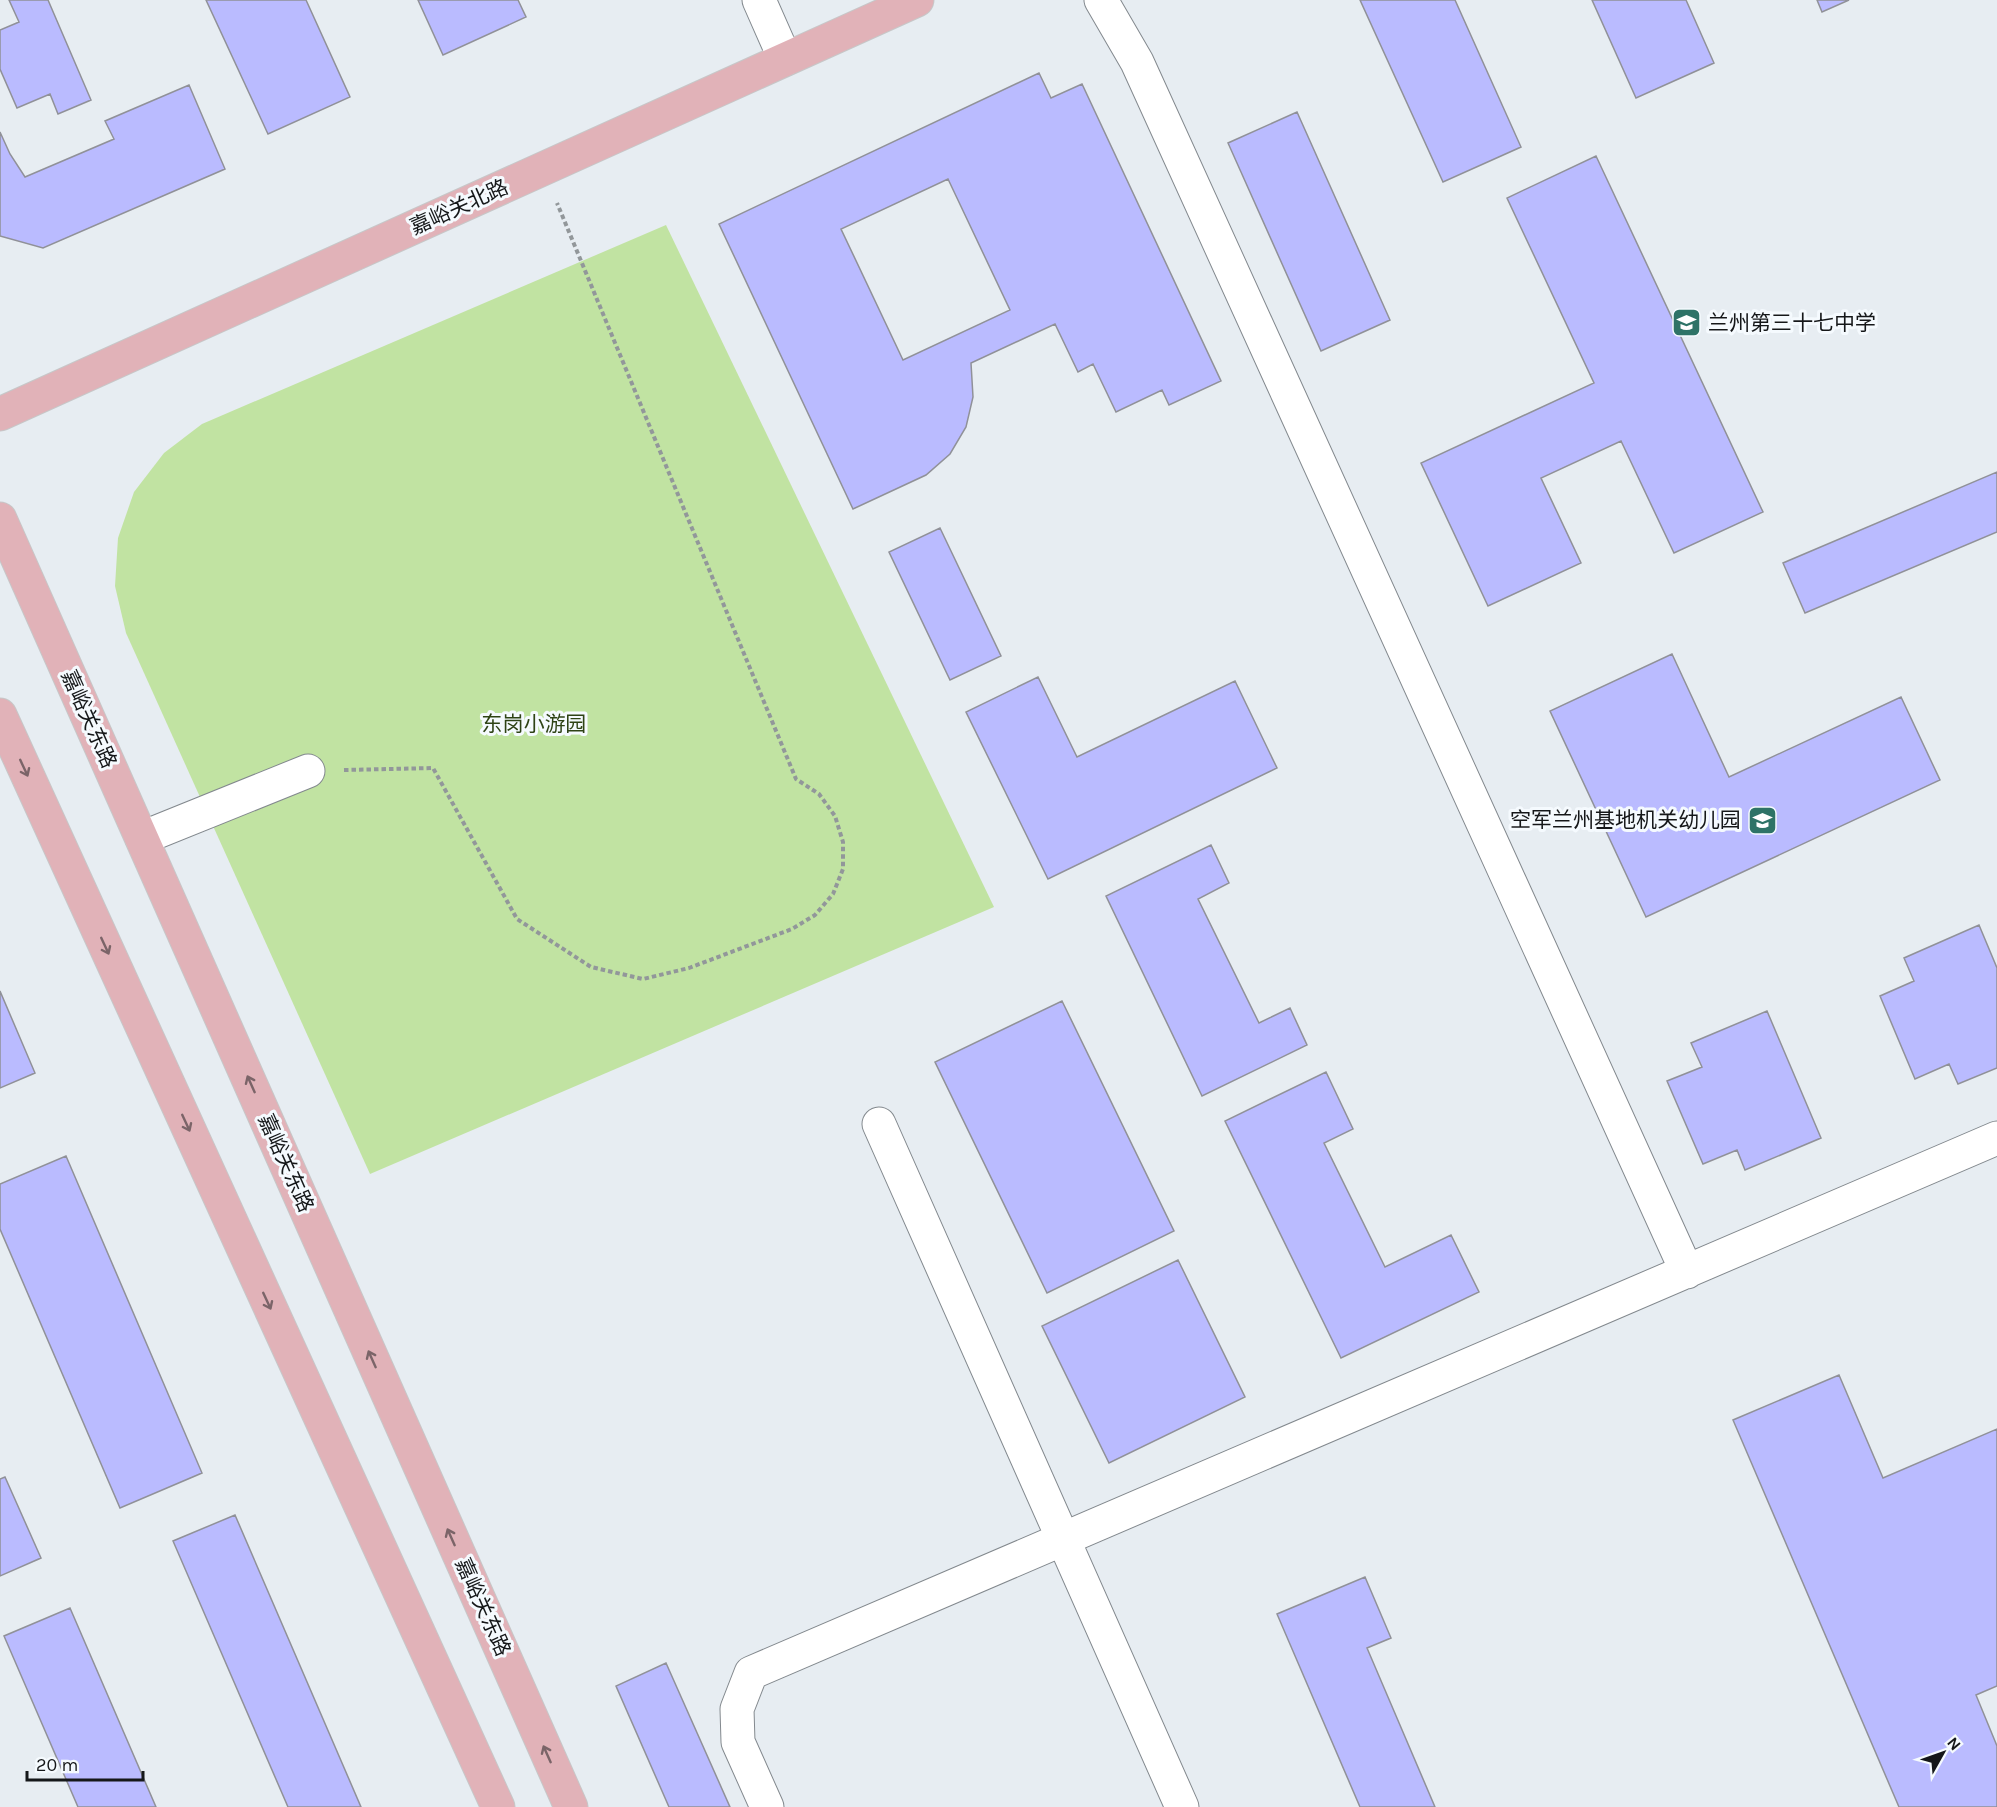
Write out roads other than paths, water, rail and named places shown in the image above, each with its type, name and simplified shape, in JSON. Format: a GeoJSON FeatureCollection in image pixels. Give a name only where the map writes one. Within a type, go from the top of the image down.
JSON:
{"type":"FeatureCollection","features":[{"type":"Feature","properties":{"kind":"main road","name":"嘉峪关北路"},"geometry":{"type":"LineString","coordinates":[[0,414],[917,0]]}},
{"type":"Feature","properties":{"kind":"main road","name":"嘉峪关东路"},"geometry":{"type":"LineString","coordinates":[[0,519],[571,1807]]}},
{"type":"Feature","properties":{"kind":"main road"},"geometry":{"type":"LineString","coordinates":[[0,715],[498,1807]]}},
{"type":"Feature","properties":{"kind":"street"},"geometry":{"type":"LineString","coordinates":[[759,0],[785,59]]}},
{"type":"Feature","properties":{"kind":"street"},"geometry":{"type":"LineString","coordinates":[[1101,0],[1137,62],[1687,1272]]}},
{"type":"Feature","properties":{"kind":"street"},"geometry":{"type":"LineString","coordinates":[[142,838],[308,771]]}},
{"type":"Feature","properties":{"kind":"street"},"geometry":{"type":"LineString","coordinates":[[879,1124],[1182,1807]]}},
{"type":"Feature","properties":{"kind":"street"},"geometry":{"type":"LineString","coordinates":[[767,1807],[738,1742],[737,1709],[751,1673],[1997,1138]]}},
{"type":"Feature","properties":{"kind":"place","name":"兰州第三十七中学"},"geometry":{"type":"Point","coordinates":[1687,323]}},
{"type":"Feature","properties":{"kind":"place","name":"空军兰州基地机关幼儿园"},"geometry":{"type":"Point","coordinates":[1762,820]}},
{"type":"Feature","properties":{"kind":"park label","name":"东岗小游园"},"geometry":{"type":"Point","coordinates":[534,724]}}]}
